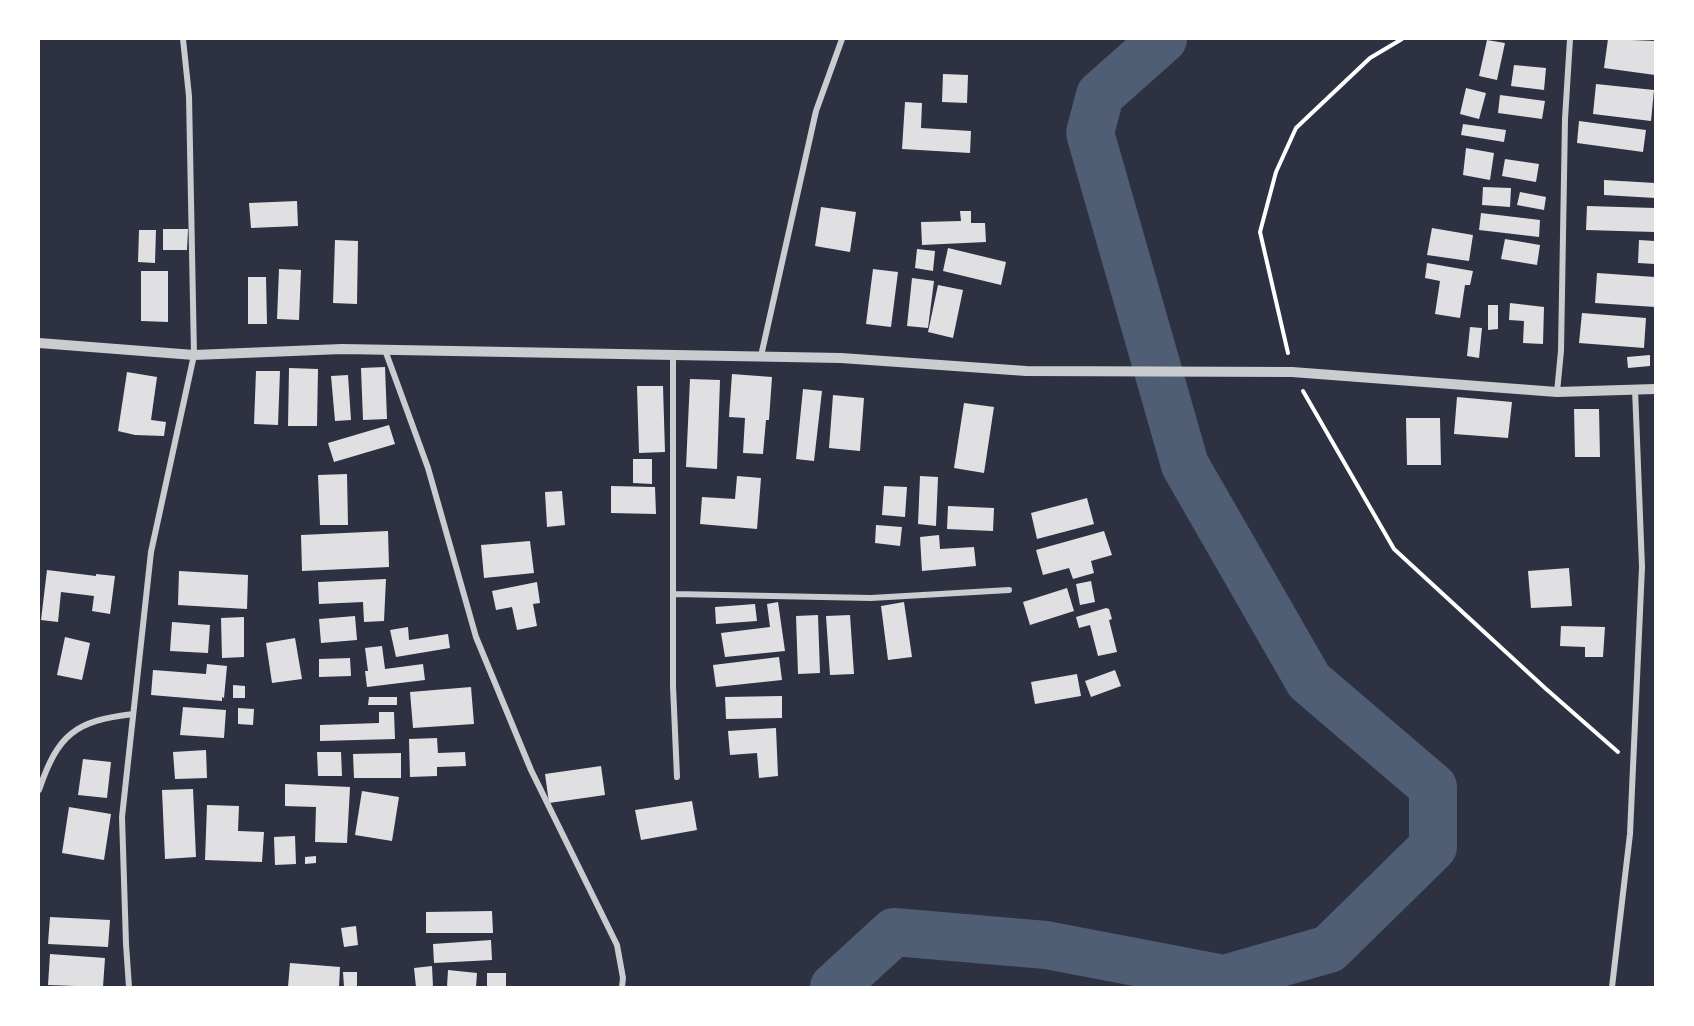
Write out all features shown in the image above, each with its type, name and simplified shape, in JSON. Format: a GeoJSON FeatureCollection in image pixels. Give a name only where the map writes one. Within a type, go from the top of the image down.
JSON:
{"type":"FeatureCollection","features":[{"type":"Feature","properties":{"kind":"street"},"geometry":{"type":"LineString","coordinates":[[129,987],[122,817],[151,552],[194,355],[189,96],[183,39]]}},
{"type":"Feature","properties":{"kind":"street"},"geometry":{"type":"LineString","coordinates":[[761,356],[816,111],[842,39]]}},
{"type":"Feature","properties":{"kind":"street"},"geometry":{"type":"LineString","coordinates":[[1557,392],[1561,351],[1565,119],[1570,39]]}},
{"type":"Feature","properties":{"kind":"street"},"geometry":{"type":"LineString","coordinates":[[39,343],[194,355],[342,349],[841,358],[1026,370],[1293,372],[1557,392],[1655,389]]}},
{"type":"Feature","properties":{"kind":"street"},"geometry":{"type":"LineString","coordinates":[[385,350],[428,468],[476,636],[531,770],[617,945],[623,978],[622,987]]}},
{"type":"Feature","properties":{"kind":"street"},"geometry":{"type":"LineString","coordinates":[[673,355],[673,686],[677,777]]}},
{"type":"Feature","properties":{"kind":"street"},"geometry":{"type":"LineString","coordinates":[[1612,987],[1630,834],[1642,567],[1635,388]]}},
{"type":"Feature","properties":{"kind":"street"},"geometry":{"type":"LineString","coordinates":[[674,594],[871,598],[1009,590]]}},
{"type":"Feature","properties":{"kind":"street"},"geometry":{"type":"LineString","coordinates":[[39,790],[56,751],[76,729],[102,718],[134,714]]}},
{"type":"Feature","properties":{"kind":"path"},"geometry":{"type":"LineString","coordinates":[[1402,39],[1370,58],[1296,128],[1276,172],[1260,232],[1293,372],[1394,549],[1545,688],[1634,766]]}},
{"type":"Feature","properties":{"kind":"building"},"geometry":{"type":"Polygon","coordinates":[[[1608,39],[1655,41],[1655,75],[1604,68],[1608,39]]]}},
{"type":"Feature","properties":{"kind":"building"},"geometry":{"type":"Polygon","coordinates":[[[1487,40],[1505,43],[1497,80],[1479,76],[1487,40]]]}},
{"type":"Feature","properties":{"kind":"building"},"geometry":{"type":"Polygon","coordinates":[[[1514,65],[1546,68],[1544,90],[1511,86],[1514,65]]]}},
{"type":"Feature","properties":{"kind":"building"},"geometry":{"type":"Polygon","coordinates":[[[943,74],[968,75],[967,103],[942,102],[943,74]]]}},
{"type":"Feature","properties":{"kind":"building"},"geometry":{"type":"Polygon","coordinates":[[[1596,84],[1654,90],[1651,121],[1593,114],[1596,84]]]}},
{"type":"Feature","properties":{"kind":"building"},"geometry":{"type":"Polygon","coordinates":[[[1466,88],[1486,93],[1479,119],[1460,114],[1466,88]]]}},
{"type":"Feature","properties":{"kind":"building"},"geometry":{"type":"Polygon","coordinates":[[[1500,95],[1545,101],[1542,119],[1498,113],[1500,95]]]}},
{"type":"Feature","properties":{"kind":"building"},"geometry":{"type":"Polygon","coordinates":[[[905,102],[922,103],[921,128],[971,131],[970,153],[902,149],[905,102]]]}},
{"type":"Feature","properties":{"kind":"building"},"geometry":{"type":"Polygon","coordinates":[[[1579,121],[1646,130],[1643,152],[1577,143],[1579,121]]]}},
{"type":"Feature","properties":{"kind":"building"},"geometry":{"type":"Polygon","coordinates":[[[1463,124],[1506,130],[1504,142],[1461,135],[1463,124]]]}},
{"type":"Feature","properties":{"kind":"building"},"geometry":{"type":"Polygon","coordinates":[[[1466,148],[1494,153],[1490,180],[1463,175],[1466,148]]]}},
{"type":"Feature","properties":{"kind":"building"},"geometry":{"type":"Polygon","coordinates":[[[1505,159],[1539,164],[1536,182],[1502,176],[1505,159]]]}},
{"type":"Feature","properties":{"kind":"building"},"geometry":{"type":"Polygon","coordinates":[[[1604,180],[1655,183],[1655,198],[1604,195],[1604,180]]]}},
{"type":"Feature","properties":{"kind":"building"},"geometry":{"type":"Polygon","coordinates":[[[1483,187],[1511,188],[1510,207],[1482,205],[1483,187]]]}},
{"type":"Feature","properties":{"kind":"building"},"geometry":{"type":"Polygon","coordinates":[[[1520,192],[1546,197],[1544,210],[1517,205],[1520,192]]]}},
{"type":"Feature","properties":{"kind":"building"},"geometry":{"type":"Polygon","coordinates":[[[297,201],[298,226],[251,228],[249,203],[297,201]]]}},
{"type":"Feature","properties":{"kind":"building"},"geometry":{"type":"Polygon","coordinates":[[[1587,206],[1655,208],[1655,232],[1586,230],[1587,206]]]}},
{"type":"Feature","properties":{"kind":"building"},"geometry":{"type":"Polygon","coordinates":[[[821,207],[856,212],[850,252],[815,246],[821,207]]]}},
{"type":"Feature","properties":{"kind":"building"},"geometry":{"type":"Polygon","coordinates":[[[960,211],[971,211],[971,223],[985,223],[986,242],[922,245],[921,222],[961,221],[960,211]]]}},
{"type":"Feature","properties":{"kind":"building"},"geometry":{"type":"Polygon","coordinates":[[[1481,213],[1540,220],[1539,237],[1479,230],[1481,213]]]}},
{"type":"Feature","properties":{"kind":"building"},"geometry":{"type":"Polygon","coordinates":[[[1432,228],[1473,235],[1469,261],[1427,255],[1432,228]]]}},
{"type":"Feature","properties":{"kind":"building"},"geometry":{"type":"Polygon","coordinates":[[[163,229],[188,229],[187,250],[163,250],[163,229]]]}},
{"type":"Feature","properties":{"kind":"building"},"geometry":{"type":"Polygon","coordinates":[[[139,230],[156,230],[155,263],[138,262],[139,230]]]}},
{"type":"Feature","properties":{"kind":"building"},"geometry":{"type":"Polygon","coordinates":[[[1505,239],[1540,245],[1537,265],[1501,259],[1505,239]]]}},
{"type":"Feature","properties":{"kind":"building"},"geometry":{"type":"Polygon","coordinates":[[[335,240],[358,241],[357,304],[333,303],[335,240]]]}},
{"type":"Feature","properties":{"kind":"building"},"geometry":{"type":"Polygon","coordinates":[[[1639,240],[1655,241],[1655,264],[1638,263],[1639,240]]]}},
{"type":"Feature","properties":{"kind":"building"},"geometry":{"type":"Polygon","coordinates":[[[948,248],[1006,262],[1001,285],[943,271],[948,248]]]}},
{"type":"Feature","properties":{"kind":"building"},"geometry":{"type":"Polygon","coordinates":[[[917,249],[935,251],[933,271],[915,268],[917,249]]]}},
{"type":"Feature","properties":{"kind":"building"},"geometry":{"type":"Polygon","coordinates":[[[1427,263],[1473,271],[1470,285],[1465,285],[1460,318],[1435,314],[1440,281],[1425,278],[1427,263]]]}},
{"type":"Feature","properties":{"kind":"building"},"geometry":{"type":"Polygon","coordinates":[[[279,269],[301,270],[299,320],[277,319],[279,269]]]}},
{"type":"Feature","properties":{"kind":"building"},"geometry":{"type":"Polygon","coordinates":[[[873,269],[898,272],[891,327],[866,324],[873,269]]]}},
{"type":"Feature","properties":{"kind":"building"},"geometry":{"type":"Polygon","coordinates":[[[141,271],[168,271],[168,322],[141,321],[141,271]]]}},
{"type":"Feature","properties":{"kind":"building"},"geometry":{"type":"Polygon","coordinates":[[[1597,273],[1655,277],[1655,307],[1595,303],[1597,273]]]}},
{"type":"Feature","properties":{"kind":"building"},"geometry":{"type":"Polygon","coordinates":[[[248,277],[266,277],[267,324],[248,324],[248,277]]]}},
{"type":"Feature","properties":{"kind":"building"},"geometry":{"type":"Polygon","coordinates":[[[912,278],[934,281],[928,328],[907,326],[912,278]]]}},
{"type":"Feature","properties":{"kind":"building"},"geometry":{"type":"Polygon","coordinates":[[[938,285],[963,290],[953,338],[928,332],[938,285]]]}},
{"type":"Feature","properties":{"kind":"building"},"geometry":{"type":"Polygon","coordinates":[[[1510,303],[1544,307],[1543,344],[1523,343],[1524,321],[1509,320],[1510,303]]]}},
{"type":"Feature","properties":{"kind":"building"},"geometry":{"type":"Polygon","coordinates":[[[1488,305],[1498,305],[1498,329],[1488,330],[1488,305]]]}},
{"type":"Feature","properties":{"kind":"building"},"geometry":{"type":"Polygon","coordinates":[[[1582,313],[1646,318],[1644,348],[1579,343],[1582,313]]]}},
{"type":"Feature","properties":{"kind":"building"},"geometry":{"type":"Polygon","coordinates":[[[1470,327],[1482,328],[1479,358],[1467,356],[1470,327]]]}},
{"type":"Feature","properties":{"kind":"building"},"geometry":{"type":"Polygon","coordinates":[[[1650,355],[1650,366],[1628,368],[1627,357],[1650,355]]]}},
{"type":"Feature","properties":{"kind":"building"},"geometry":{"type":"Polygon","coordinates":[[[385,367],[387,419],[363,420],[361,368],[385,367]]]}},
{"type":"Feature","properties":{"kind":"building"},"geometry":{"type":"Polygon","coordinates":[[[289,368],[318,369],[317,426],[288,426],[289,368]]]}},
{"type":"Feature","properties":{"kind":"building"},"geometry":{"type":"Polygon","coordinates":[[[256,371],[280,371],[278,425],[254,424],[256,371]]]}},
{"type":"Feature","properties":{"kind":"building"},"geometry":{"type":"Polygon","coordinates":[[[127,372],[157,377],[151,420],[166,422],[164,436],[135,435],[118,431],[127,372]]]}},
{"type":"Feature","properties":{"kind":"building"},"geometry":{"type":"Polygon","coordinates":[[[732,374],[772,377],[769,420],[766,420],[763,454],[743,453],[745,418],[729,417],[732,374]]]}},
{"type":"Feature","properties":{"kind":"building"},"geometry":{"type":"Polygon","coordinates":[[[348,375],[351,420],[335,421],[331,376],[348,375]]]}},
{"type":"Feature","properties":{"kind":"building"},"geometry":{"type":"Polygon","coordinates":[[[690,379],[720,380],[717,469],[686,467],[690,379]]]}},
{"type":"Feature","properties":{"kind":"building"},"geometry":{"type":"Polygon","coordinates":[[[637,386],[663,386],[665,452],[639,453],[637,386]]]}},
{"type":"Feature","properties":{"kind":"building"},"geometry":{"type":"Polygon","coordinates":[[[803,389],[822,391],[814,461],[796,459],[803,389]]]}},
{"type":"Feature","properties":{"kind":"building"},"geometry":{"type":"Polygon","coordinates":[[[833,395],[864,398],[860,451],[829,448],[833,395]]]}},
{"type":"Feature","properties":{"kind":"building"},"geometry":{"type":"Polygon","coordinates":[[[1457,397],[1512,402],[1508,438],[1454,434],[1457,397]]]}},
{"type":"Feature","properties":{"kind":"building"},"geometry":{"type":"Polygon","coordinates":[[[964,403],[994,407],[984,473],[954,468],[964,403]]]}},
{"type":"Feature","properties":{"kind":"building"},"geometry":{"type":"Polygon","coordinates":[[[1574,409],[1599,409],[1600,457],[1575,457],[1574,409]]]}},
{"type":"Feature","properties":{"kind":"building"},"geometry":{"type":"Polygon","coordinates":[[[1406,418],[1440,418],[1441,465],[1407,465],[1406,418]]]}},
{"type":"Feature","properties":{"kind":"building"},"geometry":{"type":"Polygon","coordinates":[[[389,425],[395,444],[334,462],[328,443],[389,425]]]}},
{"type":"Feature","properties":{"kind":"building"},"geometry":{"type":"Polygon","coordinates":[[[633,459],[652,459],[652,484],[633,483],[633,459]]]}},
{"type":"Feature","properties":{"kind":"building"},"geometry":{"type":"Polygon","coordinates":[[[347,474],[348,525],[320,525],[318,475],[347,474]]]}},
{"type":"Feature","properties":{"kind":"building"},"geometry":{"type":"Polygon","coordinates":[[[737,476],[761,478],[757,529],[700,524],[702,497],[735,499],[737,476]]]}},
{"type":"Feature","properties":{"kind":"building"},"geometry":{"type":"Polygon","coordinates":[[[920,476],[938,477],[936,526],[918,524],[920,476]]]}},
{"type":"Feature","properties":{"kind":"building"},"geometry":{"type":"Polygon","coordinates":[[[611,486],[655,487],[656,514],[611,513],[611,486]]]}},
{"type":"Feature","properties":{"kind":"building"},"geometry":{"type":"Polygon","coordinates":[[[884,486],[907,487],[905,517],[882,515],[884,486]]]}},
{"type":"Feature","properties":{"kind":"building"},"geometry":{"type":"Polygon","coordinates":[[[562,491],[565,525],[547,527],[545,492],[562,491]]]}},
{"type":"Feature","properties":{"kind":"building"},"geometry":{"type":"Polygon","coordinates":[[[1087,498],[1094,524],[1037,539],[1031,513],[1087,498]]]}},
{"type":"Feature","properties":{"kind":"building"},"geometry":{"type":"Polygon","coordinates":[[[948,506],[994,508],[993,531],[947,529],[948,506]]]}},
{"type":"Feature","properties":{"kind":"building"},"geometry":{"type":"Polygon","coordinates":[[[876,525],[902,527],[900,546],[875,543],[876,525]]]}},
{"type":"Feature","properties":{"kind":"building"},"geometry":{"type":"Polygon","coordinates":[[[388,531],[389,567],[302,571],[301,535],[388,531]]]}},
{"type":"Feature","properties":{"kind":"building"},"geometry":{"type":"Polygon","coordinates":[[[1104,531],[1112,555],[1091,561],[1094,573],[1073,579],[1069,568],[1043,575],[1036,550],[1104,531]]]}},
{"type":"Feature","properties":{"kind":"building"},"geometry":{"type":"Polygon","coordinates":[[[939,535],[940,549],[974,547],[976,566],[922,571],[920,537],[939,535]]]}},
{"type":"Feature","properties":{"kind":"building"},"geometry":{"type":"Polygon","coordinates":[[[530,541],[534,573],[484,578],[481,545],[530,541]]]}},
{"type":"Feature","properties":{"kind":"building"},"geometry":{"type":"Polygon","coordinates":[[[1569,568],[1572,606],[1531,608],[1528,571],[1569,568]]]}},
{"type":"Feature","properties":{"kind":"building"},"geometry":{"type":"Polygon","coordinates":[[[47,570],[115,576],[110,614],[92,611],[94,596],[61,592],[58,622],[41,620],[47,570]]]}},
{"type":"Feature","properties":{"kind":"building"},"geometry":{"type":"Polygon","coordinates":[[[179,571],[248,575],[247,609],[178,605],[179,571]]]}},
{"type":"Feature","properties":{"kind":"building"},"geometry":{"type":"Polygon","coordinates":[[[386,579],[384,621],[364,622],[363,602],[319,604],[318,582],[386,579]]]}},
{"type":"Feature","properties":{"kind":"building"},"geometry":{"type":"Polygon","coordinates":[[[1091,581],[1095,602],[1080,605],[1076,584],[1091,581]]]}},
{"type":"Feature","properties":{"kind":"building"},"geometry":{"type":"Polygon","coordinates":[[[537,582],[540,603],[533,604],[537,626],[517,630],[512,607],[496,610],[492,591],[537,582]]]}},
{"type":"Feature","properties":{"kind":"building"},"geometry":{"type":"Polygon","coordinates":[[[1067,588],[1074,611],[1030,625],[1023,602],[1067,588]]]}},
{"type":"Feature","properties":{"kind":"building"},"geometry":{"type":"Polygon","coordinates":[[[778,602],[785,651],[725,657],[721,633],[770,627],[767,604],[778,602]]]}},
{"type":"Feature","properties":{"kind":"building"},"geometry":{"type":"Polygon","coordinates":[[[904,602],[912,657],[888,660],[881,606],[904,602]]]}},
{"type":"Feature","properties":{"kind":"building"},"geometry":{"type":"Polygon","coordinates":[[[755,604],[757,621],[716,624],[715,607],[755,604]]]}},
{"type":"Feature","properties":{"kind":"building"},"geometry":{"type":"Polygon","coordinates":[[[1109,609],[1112,619],[1109,620],[1117,652],[1098,656],[1090,625],[1079,628],[1076,617],[1109,609]]]}},
{"type":"Feature","properties":{"kind":"building"},"geometry":{"type":"Polygon","coordinates":[[[818,615],[820,673],[798,674],[796,616],[818,615]]]}},
{"type":"Feature","properties":{"kind":"building"},"geometry":{"type":"Polygon","coordinates":[[[850,615],[854,674],[830,675],[826,616],[850,615]]]}},
{"type":"Feature","properties":{"kind":"building"},"geometry":{"type":"Polygon","coordinates":[[[355,616],[357,640],[321,643],[319,619],[355,616]]]}},
{"type":"Feature","properties":{"kind":"building"},"geometry":{"type":"Polygon","coordinates":[[[244,617],[244,657],[222,658],[221,618],[244,617]]]}},
{"type":"Feature","properties":{"kind":"building"},"geometry":{"type":"Polygon","coordinates":[[[172,622],[210,625],[208,653],[170,651],[172,622]]]}},
{"type":"Feature","properties":{"kind":"building"},"geometry":{"type":"Polygon","coordinates":[[[1561,626],[1605,627],[1603,657],[1585,657],[1585,647],[1560,646],[1561,626]]]}},
{"type":"Feature","properties":{"kind":"building"},"geometry":{"type":"Polygon","coordinates":[[[408,627],[409,640],[448,634],[450,648],[396,657],[390,630],[408,627]]]}},
{"type":"Feature","properties":{"kind":"building"},"geometry":{"type":"Polygon","coordinates":[[[65,637],[90,643],[82,680],[57,675],[65,637]]]}},
{"type":"Feature","properties":{"kind":"building"},"geometry":{"type":"Polygon","coordinates":[[[295,638],[302,679],[272,683],[266,643],[295,638]]]}},
{"type":"Feature","properties":{"kind":"building"},"geometry":{"type":"Polygon","coordinates":[[[382,646],[385,669],[423,664],[425,680],[367,687],[365,671],[368,671],[365,648],[382,646]]]}},
{"type":"Feature","properties":{"kind":"building"},"geometry":{"type":"Polygon","coordinates":[[[779,657],[782,680],[716,687],[713,665],[779,657]]]}},
{"type":"Feature","properties":{"kind":"building"},"geometry":{"type":"Polygon","coordinates":[[[350,658],[351,676],[319,677],[319,659],[350,658]]]}},
{"type":"Feature","properties":{"kind":"building"},"geometry":{"type":"Polygon","coordinates":[[[207,664],[227,666],[222,701],[151,695],[153,670],[206,674],[207,664]]]}},
{"type":"Feature","properties":{"kind":"building"},"geometry":{"type":"Polygon","coordinates":[[[1115,670],[1121,686],[1091,697],[1085,681],[1115,670]]]}},
{"type":"Feature","properties":{"kind":"building"},"geometry":{"type":"Polygon","coordinates":[[[1077,674],[1081,696],[1035,704],[1031,682],[1077,674]]]}},
{"type":"Feature","properties":{"kind":"building"},"geometry":{"type":"Polygon","coordinates":[[[233,685],[245,686],[245,698],[233,698],[233,685]]]}},
{"type":"Feature","properties":{"kind":"building"},"geometry":{"type":"Polygon","coordinates":[[[471,687],[474,724],[413,728],[410,692],[471,687]]]}},
{"type":"Feature","properties":{"kind":"building"},"geometry":{"type":"Polygon","coordinates":[[[782,696],[782,718],[726,719],[725,697],[782,696]]]}},
{"type":"Feature","properties":{"kind":"building"},"geometry":{"type":"Polygon","coordinates":[[[369,697],[397,697],[397,705],[368,705],[369,697]]]}},
{"type":"Feature","properties":{"kind":"building"},"geometry":{"type":"Polygon","coordinates":[[[183,707],[226,710],[224,738],[180,735],[183,707]]]}},
{"type":"Feature","properties":{"kind":"building"},"geometry":{"type":"Polygon","coordinates":[[[238,708],[254,709],[253,725],[238,724],[238,708]]]}},
{"type":"Feature","properties":{"kind":"building"},"geometry":{"type":"Polygon","coordinates":[[[379,712],[394,712],[395,739],[320,741],[320,725],[379,723],[379,712]]]}},
{"type":"Feature","properties":{"kind":"building"},"geometry":{"type":"Polygon","coordinates":[[[776,728],[778,776],[759,778],[757,753],[730,755],[728,731],[776,728]]]}},
{"type":"Feature","properties":{"kind":"building"},"geometry":{"type":"Polygon","coordinates":[[[437,738],[438,753],[465,752],[466,766],[437,767],[437,776],[410,777],[409,739],[437,738]]]}},
{"type":"Feature","properties":{"kind":"building"},"geometry":{"type":"Polygon","coordinates":[[[206,750],[207,778],[175,779],[173,752],[206,750]]]}},
{"type":"Feature","properties":{"kind":"building"},"geometry":{"type":"Polygon","coordinates":[[[317,752],[341,752],[342,776],[318,776],[317,752]]]}},
{"type":"Feature","properties":{"kind":"building"},"geometry":{"type":"Polygon","coordinates":[[[401,753],[401,778],[354,778],[353,754],[401,753]]]}},
{"type":"Feature","properties":{"kind":"building"},"geometry":{"type":"Polygon","coordinates":[[[83,759],[111,762],[107,798],[78,795],[83,759]]]}},
{"type":"Feature","properties":{"kind":"building"},"geometry":{"type":"Polygon","coordinates":[[[601,766],[605,795],[549,803],[545,774],[601,766]]]}},
{"type":"Feature","properties":{"kind":"building"},"geometry":{"type":"Polygon","coordinates":[[[285,784],[350,787],[347,843],[315,842],[316,807],[285,806],[285,784]]]}},
{"type":"Feature","properties":{"kind":"building"},"geometry":{"type":"Polygon","coordinates":[[[193,789],[196,857],[165,859],[162,790],[193,789]]]}},
{"type":"Feature","properties":{"kind":"building"},"geometry":{"type":"Polygon","coordinates":[[[362,791],[399,797],[392,841],[355,835],[362,791]]]}},
{"type":"Feature","properties":{"kind":"building"},"geometry":{"type":"Polygon","coordinates":[[[692,801],[697,830],[641,840],[635,810],[692,801]]]}},
{"type":"Feature","properties":{"kind":"building"},"geometry":{"type":"Polygon","coordinates":[[[207,805],[239,806],[238,831],[264,832],[262,862],[205,860],[207,805]]]}},
{"type":"Feature","properties":{"kind":"building"},"geometry":{"type":"Polygon","coordinates":[[[69,807],[111,814],[104,860],[62,853],[69,807]]]}},
{"type":"Feature","properties":{"kind":"building"},"geometry":{"type":"Polygon","coordinates":[[[295,836],[296,864],[275,865],[274,837],[295,836]]]}},
{"type":"Feature","properties":{"kind":"building"},"geometry":{"type":"Polygon","coordinates":[[[316,856],[316,863],[305,864],[305,857],[316,856]]]}},
{"type":"Feature","properties":{"kind":"building"},"geometry":{"type":"Polygon","coordinates":[[[492,911],[493,933],[426,933],[426,912],[492,911]]]}},
{"type":"Feature","properties":{"kind":"building"},"geometry":{"type":"Polygon","coordinates":[[[50,917],[110,920],[108,947],[48,944],[50,917]]]}},
{"type":"Feature","properties":{"kind":"building"},"geometry":{"type":"Polygon","coordinates":[[[356,926],[358,945],[344,947],[341,928],[356,926]]]}},
{"type":"Feature","properties":{"kind":"building"},"geometry":{"type":"Polygon","coordinates":[[[491,940],[492,960],[434,963],[433,944],[491,940]]]}},
{"type":"Feature","properties":{"kind":"building"},"geometry":{"type":"Polygon","coordinates":[[[50,954],[105,958],[103,987],[48,985],[50,954]]]}},
{"type":"Feature","properties":{"kind":"building"},"geometry":{"type":"Polygon","coordinates":[[[290,963],[340,967],[339,987],[288,987],[290,963]]]}},
{"type":"Feature","properties":{"kind":"building"},"geometry":{"type":"Polygon","coordinates":[[[432,966],[433,987],[416,987],[414,968],[432,966]]]}},
{"type":"Feature","properties":{"kind":"building"},"geometry":{"type":"Polygon","coordinates":[[[448,970],[477,973],[476,987],[447,987],[448,970]]]}},
{"type":"Feature","properties":{"kind":"building"},"geometry":{"type":"Polygon","coordinates":[[[343,972],[357,972],[357,987],[344,987],[343,972]]]}},
{"type":"Feature","properties":{"kind":"building"},"geometry":{"type":"Polygon","coordinates":[[[487,973],[506,973],[506,987],[487,987],[487,973]]]}},
{"type":"Feature","properties":{"kind":"waterway"},"geometry":{"type":"LineString","coordinates":[[834,987],[894,932],[1046,945],[1224,979],[1329,949],[1433,847],[1433,787],[1309,681],[1185,465],[1090,133],[1100,95],[1163,39]]}}]}
